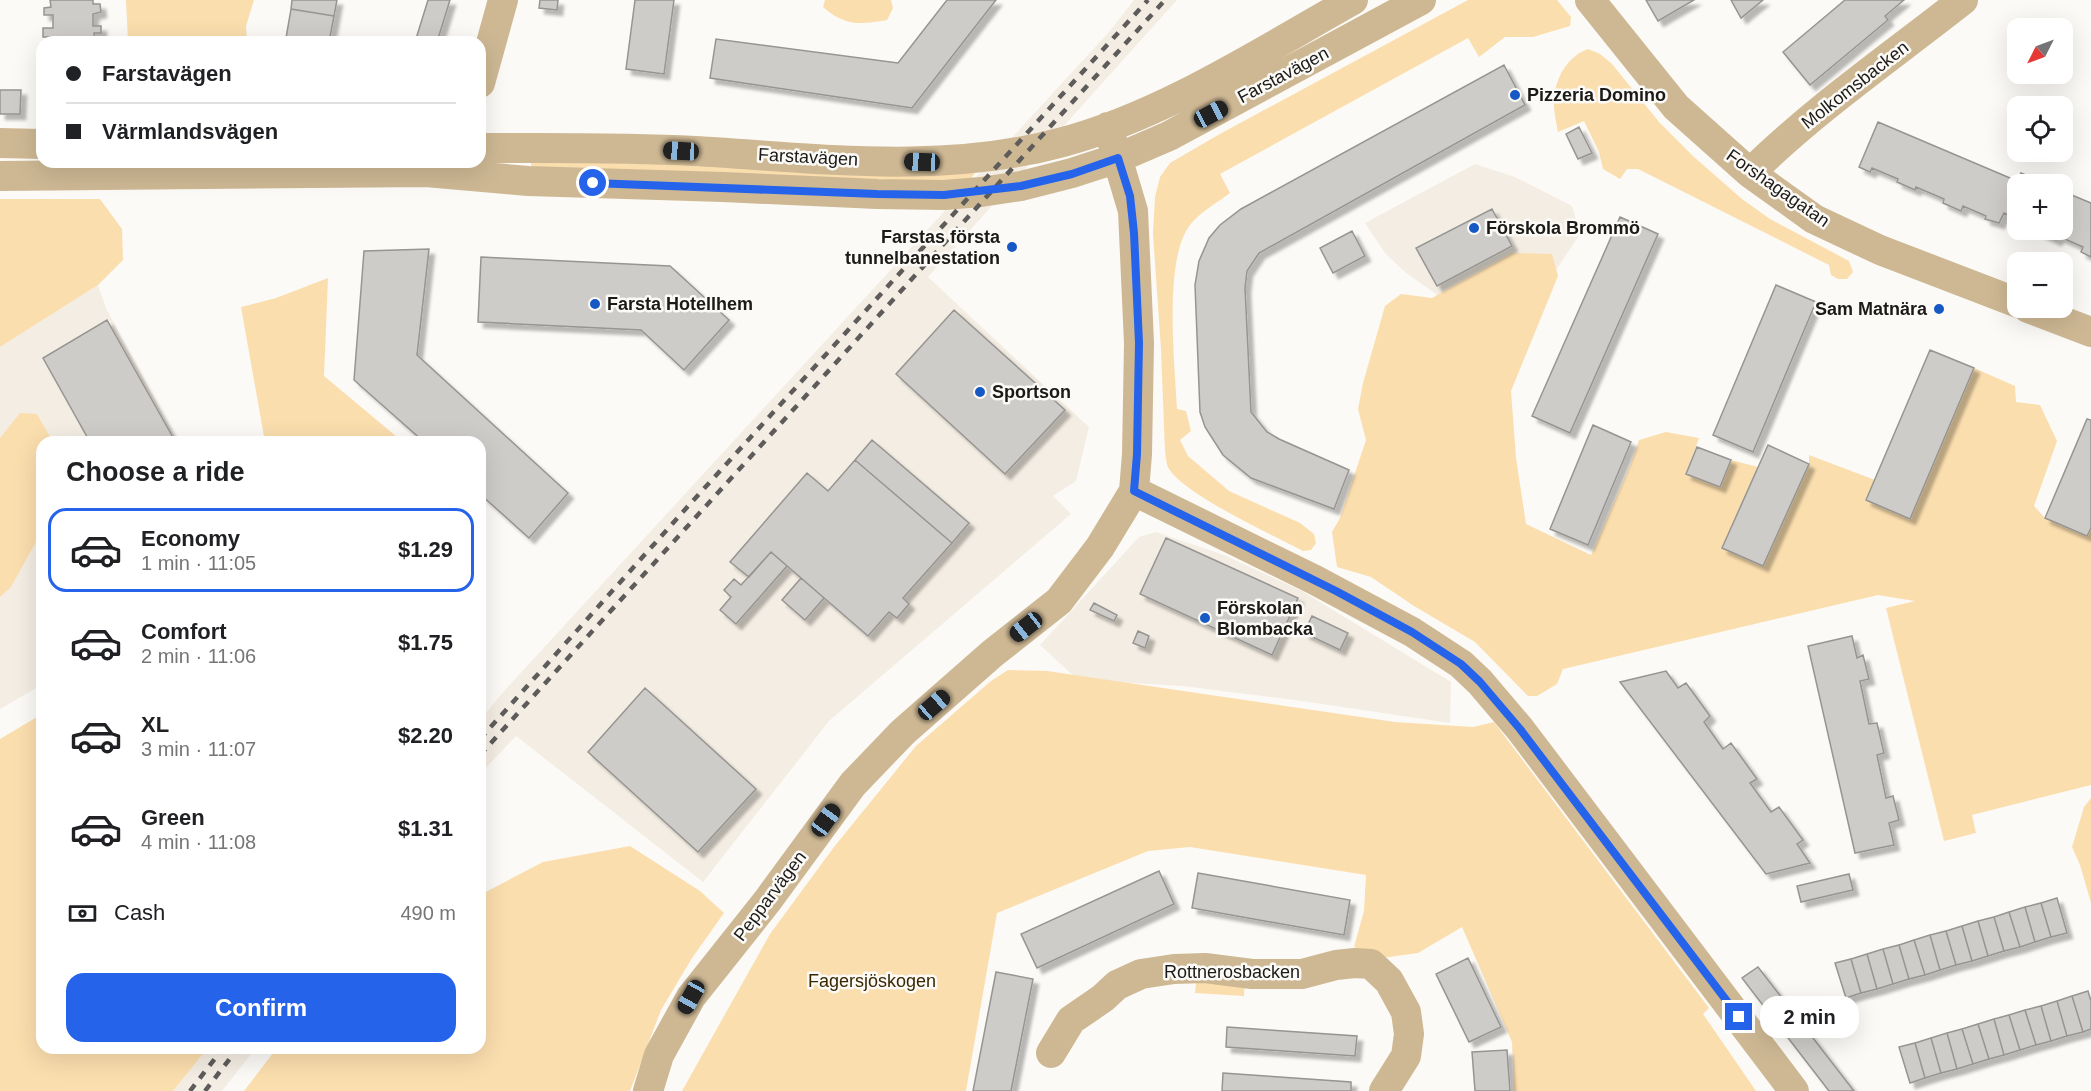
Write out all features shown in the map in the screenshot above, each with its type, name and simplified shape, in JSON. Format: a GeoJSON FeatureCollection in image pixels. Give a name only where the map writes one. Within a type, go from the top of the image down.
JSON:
{"type":"FeatureCollection","features":[{"type":"Feature","properties":{"kind":"street"},"geometry":{"type":"LineString","coordinates":[[486,61],[503,0]]}},
{"type":"Feature","properties":{"kind":"street","name":"Farstavägen"},"geometry":{"type":"LineString","coordinates":[[486,148],[637,148],[922,162],[975,159],[1062,142],[1152,109],[1231,69],[1353,0]]}},
{"type":"Feature","properties":{"kind":"street","name":"Farstavägen"},"geometry":{"type":"LineString","coordinates":[[0,176],[426,172],[473,169],[528,181],[944,195],[1021,186],[1072,174],[1118,158],[1169,136],[1421,0]]}},
{"type":"Feature","properties":{"kind":"street","name":"Forshagagatan"},"geometry":{"type":"LineString","coordinates":[[1590,0],[1676,107],[1750,173],[1814,219],[1880,250],[2007,299]]}},
{"type":"Feature","properties":{"kind":"street","name":"Molkomsbacken"},"geometry":{"type":"LineString","coordinates":[[1750,173],[1807,122],[1963,0]]}},
{"type":"Feature","properties":{"kind":"street","name":"Pepparvägen"},"geometry":{"type":"LineString","coordinates":[[648,1091],[659,1055],[691,997],[768,900],[853,784],[903,732],[993,653],[1059,601],[1100,547],[1134,491],[1139,343],[1134,223],[1130,196],[1108,127]]}},
{"type":"Feature","properties":{"kind":"street"},"geometry":{"type":"LineString","coordinates":[[0,143],[36,144]]}},
{"type":"Feature","properties":{"kind":"street"},"geometry":{"type":"LineString","coordinates":[[2054,318],[2091,332]]}},
{"type":"Feature","properties":{"kind":"street"},"geometry":{"type":"LineString","coordinates":[[1134,491],[1336,591],[1412,632],[1461,664],[1480,682],[1530,741],[1794,1091]]}},
{"type":"Feature","properties":{"kind":"street","name":"Rottnerosbacken"},"geometry":{"type":"LineString","coordinates":[[1051,1053],[1071,1020],[1117,986],[1141,974],[1174,969],[1205,968],[1252,974],[1302,974],[1336,965],[1371,964],[1389,981],[1406,1012],[1409,1034],[1406,1056],[1384,1091]]}},
{"type":"Feature","properties":{"kind":"shaded area"},"geometry":{"type":"Polygon","coordinates":[[[1134,0],[1177,0],[928,277],[1089,427],[1076,481],[1053,496],[1071,514],[829,721],[703,882],[516,736],[486,768],[486,713],[505,690],[1109,32],[1134,0]]]}},
{"type":"Feature","properties":{"kind":"shaded area","name":"Förskola Brommö"},"geometry":{"type":"Polygon","coordinates":[[[1475,164],[1515,177],[1572,206],[1580,234],[1550,279],[1443,299],[1405,272],[1385,253],[1365,223],[1475,164]]]}},
{"type":"Feature","properties":{"kind":"shaded area"},"geometry":{"type":"Polygon","coordinates":[[[98,285],[106,308],[174,436],[36,436],[36,688],[0,709],[0,347],[98,285]]]}},
{"type":"Feature","properties":{"kind":"shaded area","name":"Förskolan Blombacka"},"geometry":{"type":"Polygon","coordinates":[[[1156,532],[1224,555],[1302,591],[1451,682],[1450,723],[1182,686],[1078,680],[1040,645],[1139,537],[1156,532]]]}},
{"type":"Feature","properties":{"kind":"shaded area"},"geometry":{"type":"Polygon","coordinates":[[[203,1054],[251,1054],[222,1091],[173,1091],[203,1054]]]}},
{"type":"Feature","properties":{"kind":"green space"},"geometry":{"type":"Polygon","coordinates":[[[126,0],[254,0],[246,26],[247,36],[128,36],[126,0]]]}},
{"type":"Feature","properties":{"kind":"green space"},"geometry":{"type":"Polygon","coordinates":[[[825,0],[891,0],[893,8],[887,20],[853,23],[838,18],[823,7],[825,0]]]}},
{"type":"Feature","properties":{"kind":"green space"},"geometry":{"type":"Polygon","coordinates":[[[1468,0],[1557,0],[1571,17],[1570,26],[1533,37],[1505,37],[1479,57],[1468,38],[1220,174],[1230,193],[1194,220],[1182,241],[1176,262],[1173,287],[1174,366],[1177,409],[1186,411],[1191,431],[1180,440],[1188,456],[1229,491],[1300,523],[1314,534],[1316,543],[1311,550],[1303,551],[1251,525],[1193,491],[1168,467],[1165,451],[1153,234],[1155,197],[1160,177],[1170,163],[1218,135],[1468,0]]]}},
{"type":"Feature","properties":{"kind":"green space"},"geometry":{"type":"Polygon","coordinates":[[[1588,49],[1600,54],[1612,64],[1659,122],[1694,157],[1742,199],[1770,219],[1849,261],[1853,272],[1847,279],[1838,279],[1831,275],[1829,265],[1638,169],[1627,169],[1620,179],[1603,169],[1599,152],[1584,121],[1558,132],[1554,102],[1557,82],[1569,62],[1588,49]]]}},
{"type":"Feature","properties":{"kind":"green space"},"geometry":{"type":"Polygon","coordinates":[[[531,157],[975,173],[968,182],[531,170],[531,157]]]}},
{"type":"Feature","properties":{"kind":"green space"},"geometry":{"type":"Polygon","coordinates":[[[0,199],[100,199],[122,229],[123,260],[98,285],[0,347],[0,199]]]}},
{"type":"Feature","properties":{"kind":"green space"},"geometry":{"type":"Polygon","coordinates":[[[1512,253],[1552,254],[1558,276],[1511,391],[1516,458],[1526,524],[1591,555],[1639,440],[1666,432],[1699,438],[1686,474],[1720,487],[1731,460],[1758,467],[1722,548],[1763,566],[1809,464],[1809,455],[1875,480],[1866,500],[1910,519],[1974,368],[2015,386],[2016,402],[2040,405],[2057,441],[2034,506],[2045,518],[2087,536],[2091,528],[2091,785],[1972,815],[1976,833],[1944,841],[1886,608],[1915,601],[1878,595],[1563,669],[1557,684],[1537,696],[1528,696],[1475,642],[1414,606],[1371,577],[1337,567],[1332,532],[1340,518],[1366,440],[1358,409],[1385,306],[1401,294],[1432,298],[1512,253]]]}},
{"type":"Feature","properties":{"kind":"green space"},"geometry":{"type":"Polygon","coordinates":[[[328,278],[324,376],[396,436],[264,436],[241,307],[276,298],[328,278]]]}},
{"type":"Feature","properties":{"kind":"green space"},"geometry":{"type":"Polygon","coordinates":[[[20,413],[37,414],[50,436],[36,436],[36,542],[11,587],[0,597],[0,438],[20,413]]]}},
{"type":"Feature","properties":{"kind":"green space","name":"Fagersjöskogen"},"geometry":{"type":"Polygon","coordinates":[[[1008,670],[1047,671],[1395,722],[1473,727],[1494,722],[1709,1008],[1703,1014],[1756,1091],[1514,1091],[1512,1042],[1462,927],[1418,953],[1382,958],[1354,947],[1364,911],[1366,875],[1190,847],[1148,851],[997,913],[966,1091],[682,1091],[770,934],[834,847],[916,746],[991,681],[1008,670]]]}},
{"type":"Feature","properties":{"kind":"green space"},"geometry":{"type":"Polygon","coordinates":[[[36,718],[36,1054],[203,1054],[173,1091],[0,1091],[0,739],[36,718]]]}},
{"type":"Feature","properties":{"kind":"green space"},"geometry":{"type":"Polygon","coordinates":[[[2091,798],[2091,903],[2072,847],[2084,807],[2091,798]]]}},
{"type":"Feature","properties":{"kind":"green space"},"geometry":{"type":"Polygon","coordinates":[[[630,846],[700,891],[724,913],[692,958],[661,1010],[630,1091],[244,1091],[272,1054],[486,1054],[486,892],[543,862],[630,846]]]}},
{"type":"Feature","properties":{"kind":"green space"},"geometry":{"type":"Polygon","coordinates":[[[1197,973],[1245,976],[1244,996],[1195,993],[1197,973]]]}},
{"type":"Feature","properties":{"kind":"building"},"geometry":{"type":"Polygon","coordinates":[[[50,0],[93,0],[93,4],[100,4],[101,12],[93,14],[93,26],[101,26],[101,33],[94,33],[94,36],[43,36],[43,28],[53,28],[53,15],[44,15],[44,8],[51,7],[50,0]]]}},
{"type":"Feature","properties":{"kind":"building"},"geometry":{"type":"Polygon","coordinates":[[[292,0],[337,0],[334,16],[291,9],[292,0]]]}},
{"type":"Feature","properties":{"kind":"building"},"geometry":{"type":"Polygon","coordinates":[[[428,0],[450,0],[439,36],[417,36],[428,0]]]}},
{"type":"Feature","properties":{"kind":"building"},"geometry":{"type":"Polygon","coordinates":[[[540,0],[558,0],[557,10],[539,8],[540,0]]]}},
{"type":"Feature","properties":{"kind":"building"},"geometry":{"type":"Polygon","coordinates":[[[635,0],[674,0],[664,74],[626,69],[635,0]]]}},
{"type":"Feature","properties":{"kind":"building"},"geometry":{"type":"Polygon","coordinates":[[[947,0],[996,0],[912,108],[710,78],[716,39],[898,63],[947,0]]]}},
{"type":"Feature","properties":{"kind":"building"},"geometry":{"type":"Polygon","coordinates":[[[1646,0],[1694,0],[1658,21],[1646,0]]]}},
{"type":"Feature","properties":{"kind":"building"},"geometry":{"type":"Polygon","coordinates":[[[1731,0],[1763,0],[1741,18],[1731,0]]]}},
{"type":"Feature","properties":{"kind":"building"},"geometry":{"type":"Polygon","coordinates":[[[1845,0],[1904,0],[1885,16],[1888,20],[1810,85],[1783,52],[1845,0]]]}},
{"type":"Feature","properties":{"kind":"building"},"geometry":{"type":"Polygon","coordinates":[[[291,9],[334,16],[330,36],[286,36],[291,9]]]}},
{"type":"Feature","properties":{"kind":"building"},"geometry":{"type":"Polygon","coordinates":[[[1504,65],[1525,105],[1259,253],[1247,271],[1245,288],[1251,412],[1267,432],[1349,470],[1334,509],[1251,478],[1223,455],[1205,427],[1200,412],[1195,285],[1199,261],[1209,238],[1220,225],[1241,209],[1504,65]]]}},
{"type":"Feature","properties":{"kind":"building"},"geometry":{"type":"Polygon","coordinates":[[[0,90],[21,90],[20,114],[0,114],[0,90]]]}},
{"type":"Feature","properties":{"kind":"building"},"geometry":{"type":"Polygon","coordinates":[[[1878,122],[2007,177],[2007,214],[2004,213],[1999,223],[1985,219],[1986,216],[1963,206],[1961,211],[1943,203],[1944,199],[1916,187],[1915,190],[1897,182],[1898,179],[1872,168],[1870,172],[1859,167],[1878,122]]]}},
{"type":"Feature","properties":{"kind":"building"},"geometry":{"type":"Polygon","coordinates":[[[1579,127],[1592,153],[1578,159],[1566,134],[1579,127]]]}},
{"type":"Feature","properties":{"kind":"building"},"geometry":{"type":"Polygon","coordinates":[[[2073,196],[2091,203],[2091,257],[2081,252],[2083,247],[2067,240],[2073,240],[2073,196]]]}},
{"type":"Feature","properties":{"kind":"building"},"geometry":{"type":"Polygon","coordinates":[[[1492,209],[1512,246],[1437,286],[1416,248],[1492,209]]]}},
{"type":"Feature","properties":{"kind":"building"},"geometry":{"type":"Polygon","coordinates":[[[1620,217],[1658,234],[1570,433],[1532,416],[1620,217]]]}},
{"type":"Feature","properties":{"kind":"building"},"geometry":{"type":"Polygon","coordinates":[[[1352,231],[1365,256],[1333,273],[1320,248],[1352,231]]]}},
{"type":"Feature","properties":{"kind":"building"},"geometry":{"type":"Polygon","coordinates":[[[429,249],[417,355],[568,493],[529,538],[486,499],[486,436],[417,436],[354,380],[364,251],[429,249]]]}},
{"type":"Feature","properties":{"kind":"building","name":"Farsta Hotellhem"},"geometry":{"type":"Polygon","coordinates":[[[481,257],[670,266],[729,320],[684,370],[641,330],[478,322],[481,257]]]}},
{"type":"Feature","properties":{"kind":"building"},"geometry":{"type":"Polygon","coordinates":[[[1776,285],[1816,302],[1753,452],[1713,435],[1776,285]]]}},
{"type":"Feature","properties":{"kind":"building","name":"Sportson"},"geometry":{"type":"Polygon","coordinates":[[[954,310],[1065,410],[1005,474],[896,374],[954,310]]]}},
{"type":"Feature","properties":{"kind":"building"},"geometry":{"type":"Polygon","coordinates":[[[107,320],[172,436],[87,436],[43,358],[107,320]]]}},
{"type":"Feature","properties":{"kind":"building"},"geometry":{"type":"Polygon","coordinates":[[[1930,350],[1974,368],[1910,519],[1866,500],[1930,350]]]}},
{"type":"Feature","properties":{"kind":"building"},"geometry":{"type":"Polygon","coordinates":[[[2087,419],[2091,420],[2091,528],[2087,536],[2045,518],[2087,419]]]}},
{"type":"Feature","properties":{"kind":"building"},"geometry":{"type":"Polygon","coordinates":[[[1593,425],[1631,442],[1588,545],[1550,529],[1593,425]]]}},
{"type":"Feature","properties":{"kind":"building"},"geometry":{"type":"Polygon","coordinates":[[[872,440],[969,523],[952,543],[855,460],[872,440]]]}},
{"type":"Feature","properties":{"kind":"building"},"geometry":{"type":"Polygon","coordinates":[[[1768,445],[1809,464],[1763,566],[1722,548],[1768,445]]]}},
{"type":"Feature","properties":{"kind":"building"},"geometry":{"type":"Polygon","coordinates":[[[1697,447],[1731,460],[1720,487],[1686,474],[1697,447]]]}},
{"type":"Feature","properties":{"kind":"building"},"geometry":{"type":"Polygon","coordinates":[[[855,460],[952,543],[903,598],[909,604],[897,618],[889,612],[868,636],[771,552],[749,577],[730,562],[807,473],[828,491],[855,460]]]}},
{"type":"Feature","properties":{"kind":"building"},"geometry":{"type":"Polygon","coordinates":[[[1166,538],[1298,598],[1272,655],[1140,594],[1166,538]]]}},
{"type":"Feature","properties":{"kind":"building"},"geometry":{"type":"Polygon","coordinates":[[[771,552],[787,566],[736,624],[720,610],[731,597],[724,590],[734,579],[741,585],[771,552]]]}},
{"type":"Feature","properties":{"kind":"building"},"geometry":{"type":"Polygon","coordinates":[[[801,578],[824,598],[805,620],[782,600],[801,578]]]}},
{"type":"Feature","properties":{"kind":"building"},"geometry":{"type":"Polygon","coordinates":[[[1094,603],[1117,615],[1114,621],[1090,610],[1094,603]]]}},
{"type":"Feature","properties":{"kind":"building"},"geometry":{"type":"Polygon","coordinates":[[[1312,616],[1348,633],[1340,650],[1304,633],[1312,616]]]}},
{"type":"Feature","properties":{"kind":"building"},"geometry":{"type":"Polygon","coordinates":[[[1138,631],[1149,636],[1145,648],[1133,643],[1138,631]]]}},
{"type":"Feature","properties":{"kind":"building"},"geometry":{"type":"Polygon","coordinates":[[[1852,636],[1857,658],[1863,655],[1869,679],[1860,681],[1869,724],[1877,723],[1884,753],[1877,755],[1886,798],[1893,796],[1899,820],[1889,823],[1894,845],[1855,853],[1808,646],[1852,636]]]}},
{"type":"Feature","properties":{"kind":"building"},"geometry":{"type":"Polygon","coordinates":[[[1666,671],[1678,688],[1686,683],[1710,716],[1704,722],[1723,749],[1731,743],[1757,779],[1750,783],[1771,812],[1779,807],[1803,840],[1797,844],[1810,863],[1766,874],[1620,682],[1666,671]]]}},
{"type":"Feature","properties":{"kind":"building"},"geometry":{"type":"Polygon","coordinates":[[[645,688],[756,789],[698,852],[588,752],[645,688]]]}},
{"type":"Feature","properties":{"kind":"building"},"geometry":{"type":"Polygon","coordinates":[[[1159,871],[1174,904],[1037,968],[1021,934],[1159,871]]]}},
{"type":"Feature","properties":{"kind":"building"},"geometry":{"type":"Polygon","coordinates":[[[1198,873],[1350,900],[1344,935],[1192,908],[1198,873]]]}},
{"type":"Feature","properties":{"kind":"building"},"geometry":{"type":"Polygon","coordinates":[[[1849,874],[1853,890],[1801,902],[1797,886],[1849,874]]]}},
{"type":"Feature","properties":{"kind":"building"},"geometry":{"type":"Polygon","coordinates":[[[2057,898],[2067,933],[2051,937],[2041,903],[2057,898]]]}},
{"type":"Feature","properties":{"kind":"building"},"geometry":{"type":"Polygon","coordinates":[[[2041,903],[2051,937],[2035,942],[2025,907],[2041,903]]]}},
{"type":"Feature","properties":{"kind":"building"},"geometry":{"type":"Polygon","coordinates":[[[2025,907],[2035,942],[2020,947],[2009,912],[2025,907]]]}},
{"type":"Feature","properties":{"kind":"building"},"geometry":{"type":"Polygon","coordinates":[[[2009,912],[2020,947],[2004,951],[1994,917],[2009,912]]]}},
{"type":"Feature","properties":{"kind":"building"},"geometry":{"type":"Polygon","coordinates":[[[1994,917],[2004,951],[1988,956],[1978,921],[1994,917]]]}},
{"type":"Feature","properties":{"kind":"building"},"geometry":{"type":"Polygon","coordinates":[[[1978,921],[1988,956],[1972,961],[1962,926],[1978,921]]]}},
{"type":"Feature","properties":{"kind":"building"},"geometry":{"type":"Polygon","coordinates":[[[1962,926],[1972,961],[1956,965],[1946,931],[1962,926]]]}},
{"type":"Feature","properties":{"kind":"building"},"geometry":{"type":"Polygon","coordinates":[[[1946,931],[1956,965],[1940,970],[1930,935],[1946,931]]]}},
{"type":"Feature","properties":{"kind":"building"},"geometry":{"type":"Polygon","coordinates":[[[1930,935],[1940,970],[1925,975],[1914,940],[1930,935]]]}},
{"type":"Feature","properties":{"kind":"building"},"geometry":{"type":"Polygon","coordinates":[[[1914,940],[1925,975],[1909,979],[1899,945],[1914,940]]]}},
{"type":"Feature","properties":{"kind":"building"},"geometry":{"type":"Polygon","coordinates":[[[1899,945],[1909,979],[1893,984],[1883,949],[1899,945]]]}},
{"type":"Feature","properties":{"kind":"building"},"geometry":{"type":"Polygon","coordinates":[[[1883,949],[1893,984],[1877,989],[1867,954],[1883,949]]]}},
{"type":"Feature","properties":{"kind":"building"},"geometry":{"type":"Polygon","coordinates":[[[1867,954],[1877,989],[1861,993],[1851,959],[1867,954]]]}},
{"type":"Feature","properties":{"kind":"building"},"geometry":{"type":"Polygon","coordinates":[[[1468,958],[1501,1027],[1469,1042],[1436,974],[1468,958]]]}},
{"type":"Feature","properties":{"kind":"building"},"geometry":{"type":"Polygon","coordinates":[[[1851,959],[1861,993],[1846,998],[1835,963],[1851,959]]]}},
{"type":"Feature","properties":{"kind":"building"},"geometry":{"type":"Polygon","coordinates":[[[1758,967],[1854,1091],[1829,1091],[1742,978],[1758,967]]]}},
{"type":"Feature","properties":{"kind":"building"},"geometry":{"type":"Polygon","coordinates":[[[996,972],[1033,979],[1011,1091],[973,1091],[996,972]]]}},
{"type":"Feature","properties":{"kind":"building"},"geometry":{"type":"Polygon","coordinates":[[[2088,991],[2091,1001],[2091,1029],[2083,1032],[2072,996],[2088,991]]]}},
{"type":"Feature","properties":{"kind":"building"},"geometry":{"type":"Polygon","coordinates":[[[2072,996],[2083,1032],[2067,1036],[2057,1001],[2072,996]]]}},
{"type":"Feature","properties":{"kind":"building"},"geometry":{"type":"Polygon","coordinates":[[[2057,1001],[2067,1036],[2051,1041],[2041,1006],[2057,1001]]]}},
{"type":"Feature","properties":{"kind":"building"},"geometry":{"type":"Polygon","coordinates":[[[2041,1006],[2051,1041],[2036,1045],[2025,1010],[2041,1006]]]}},
{"type":"Feature","properties":{"kind":"building"},"geometry":{"type":"Polygon","coordinates":[[[2025,1010],[2036,1045],[2020,1050],[2009,1015],[2025,1010]]]}},
{"type":"Feature","properties":{"kind":"building"},"geometry":{"type":"Polygon","coordinates":[[[2009,1015],[2020,1050],[2004,1055],[1994,1019],[2009,1015]]]}},
{"type":"Feature","properties":{"kind":"building"},"geometry":{"type":"Polygon","coordinates":[[[1994,1019],[2004,1055],[1989,1059],[1978,1024],[1994,1019]]]}},
{"type":"Feature","properties":{"kind":"building"},"geometry":{"type":"Polygon","coordinates":[[[1978,1024],[1989,1059],[1973,1064],[1962,1029],[1978,1024]]]}},
{"type":"Feature","properties":{"kind":"building"},"geometry":{"type":"Polygon","coordinates":[[[1227,1027],[1357,1036],[1355,1056],[1226,1047],[1227,1027]]]}},
{"type":"Feature","properties":{"kind":"building"},"geometry":{"type":"Polygon","coordinates":[[[1962,1029],[1973,1064],[1957,1069],[1947,1033],[1962,1029]]]}},
{"type":"Feature","properties":{"kind":"building"},"geometry":{"type":"Polygon","coordinates":[[[1947,1033],[1957,1069],[1941,1073],[1931,1038],[1947,1033]]]}},
{"type":"Feature","properties":{"kind":"building"},"geometry":{"type":"Polygon","coordinates":[[[1931,1038],[1941,1073],[1925,1078],[1915,1043],[1931,1038]]]}},
{"type":"Feature","properties":{"kind":"building"},"geometry":{"type":"Polygon","coordinates":[[[1915,1043],[1925,1078],[1910,1083],[1899,1047],[1915,1043]]]}},
{"type":"Feature","properties":{"kind":"building"},"geometry":{"type":"Polygon","coordinates":[[[1507,1050],[1510,1091],[1475,1091],[1472,1052],[1507,1050]]]}},
{"type":"Feature","properties":{"kind":"building"},"geometry":{"type":"Polygon","coordinates":[[[1223,1073],[1351,1082],[1351,1091],[1222,1091],[1223,1073]]]}},
{"type":"Feature","properties":{"kind":"railway"},"geometry":{"type":"LineString","coordinates":[[486,732],[1148,0]]}},
{"type":"Feature","properties":{"kind":"railway"},"geometry":{"type":"LineString","coordinates":[[486,748],[1165,0]]}},
{"type":"Feature","properties":{"kind":"railway"},"geometry":{"type":"LineString","coordinates":[[190,1091],[218,1054]]}},
{"type":"Feature","properties":{"kind":"railway"},"geometry":{"type":"LineString","coordinates":[[205,1091],[233,1054]]}},
{"type":"Feature","properties":{"kind":"place","name":"Pizzeria Domino"},"geometry":{"type":"Point","coordinates":[1515,95]}},
{"type":"Feature","properties":{"kind":"place","name":"Förskola Brommö"},"geometry":{"type":"Point","coordinates":[1474,228]}},
{"type":"Feature","properties":{"kind":"place","name":"Farstas första tunnelbanestation"},"geometry":{"type":"Point","coordinates":[1012,247]}},
{"type":"Feature","properties":{"kind":"place","name":"Farsta Hotellhem"},"geometry":{"type":"Point","coordinates":[595,304]}},
{"type":"Feature","properties":{"kind":"place","name":"Sam Matnära"},"geometry":{"type":"Point","coordinates":[1939,309]}},
{"type":"Feature","properties":{"kind":"place","name":"Sportson"},"geometry":{"type":"Point","coordinates":[980,392]}},
{"type":"Feature","properties":{"kind":"place","name":"Förskolan Blombacka"},"geometry":{"type":"Point","coordinates":[1205,618]}},
{"type":"Feature","properties":{"kind":"route"},"geometry":{"type":"LineString","coordinates":[[593,183],[944,195],[1021,186],[1072,174],[1118,158],[1133,211],[1139,343],[1134,491],[1336,591],[1412,632],[1461,664],[1480,682],[1520,729],[1739,1017]]}}]}
